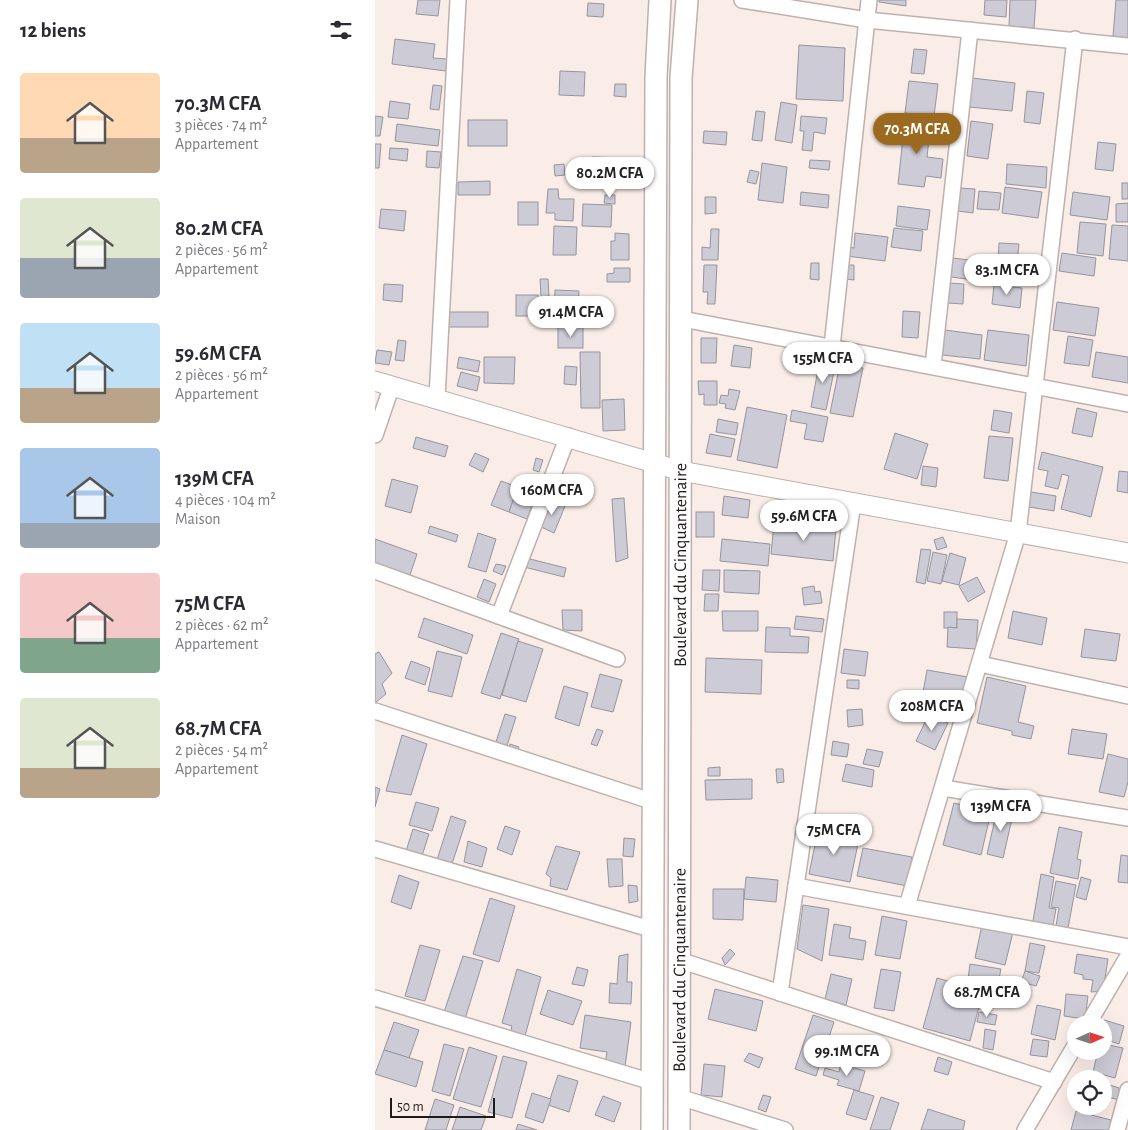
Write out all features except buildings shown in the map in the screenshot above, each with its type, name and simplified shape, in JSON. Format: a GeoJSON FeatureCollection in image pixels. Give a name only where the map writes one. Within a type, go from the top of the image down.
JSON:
{"type":"FeatureCollection","features":[{"type":"Feature","properties":{"kind":"main road","name":"Boulevard du Cinquantenaire"},"geometry":{"type":"LineString","coordinates":[[652,1130],[655,802],[656,77],[660,0]]}},
{"type":"Feature","properties":{"kind":"main road","name":"Boulevard du Cinquantenaire"},"geometry":{"type":"LineString","coordinates":[[679,1130],[681,78],[687,0]]}},
{"type":"Feature","properties":{"kind":"street"},"geometry":{"type":"LineString","coordinates":[[437,398],[458,0]]}},
{"type":"Feature","properties":{"kind":"street"},"geometry":{"type":"LineString","coordinates":[[742,0],[867,20],[1075,39],[1128,46]]}},
{"type":"Feature","properties":{"kind":"street"},"geometry":{"type":"LineString","coordinates":[[832,347],[869,0]]}},
{"type":"Feature","properties":{"kind":"street"},"geometry":{"type":"LineString","coordinates":[[933,366],[969,30]]}},
{"type":"Feature","properties":{"kind":"street"},"geometry":{"type":"LineString","coordinates":[[907,906],[1018,533],[1075,39]]}},
{"type":"Feature","properties":{"kind":"street"},"geometry":{"type":"LineString","coordinates":[[681,319],[1128,404]]}},
{"type":"Feature","properties":{"kind":"street"},"geometry":{"type":"LineString","coordinates":[[375,435],[384,383],[567,436],[655,465],[681,471],[1128,553]]}},
{"type":"Feature","properties":{"kind":"street"},"geometry":{"type":"LineString","coordinates":[[499,616],[567,436]]}},
{"type":"Feature","properties":{"kind":"street"},"geometry":{"type":"LineString","coordinates":[[780,993],[853,503]]}},
{"type":"Feature","properties":{"kind":"street"},"geometry":{"type":"LineString","coordinates":[[375,571],[617,659]]}},
{"type":"Feature","properties":{"kind":"street"},"geometry":{"type":"LineString","coordinates":[[980,664],[1128,696]]}},
{"type":"Feature","properties":{"kind":"street"},"geometry":{"type":"LineString","coordinates":[[375,711],[655,802]]}},
{"type":"Feature","properties":{"kind":"street"},"geometry":{"type":"LineString","coordinates":[[943,788],[1128,818]]}},
{"type":"Feature","properties":{"kind":"street"},"geometry":{"type":"LineString","coordinates":[[375,849],[654,930]]}},
{"type":"Feature","properties":{"kind":"street"},"geometry":{"type":"LineString","coordinates":[[797,886],[1128,946]]}},
{"type":"Feature","properties":{"kind":"street"},"geometry":{"type":"LineString","coordinates":[[1093,1015],[1128,956]]}},
{"type":"Feature","properties":{"kind":"street"},"geometry":{"type":"LineString","coordinates":[[679,960],[1054,1082]]}},
{"type":"Feature","properties":{"kind":"street"},"geometry":{"type":"LineString","coordinates":[[375,998],[652,1082]]}},
{"type":"Feature","properties":{"kind":"street"},"geometry":{"type":"LineString","coordinates":[[1025,1130],[1067,1060]]}},
{"type":"Feature","properties":{"kind":"street"},"geometry":{"type":"LineString","coordinates":[[1117,1130],[1128,1090]]}},
{"type":"Feature","properties":{"kind":"street"},"geometry":{"type":"LineString","coordinates":[[679,1097],[785,1130]]}}]}
